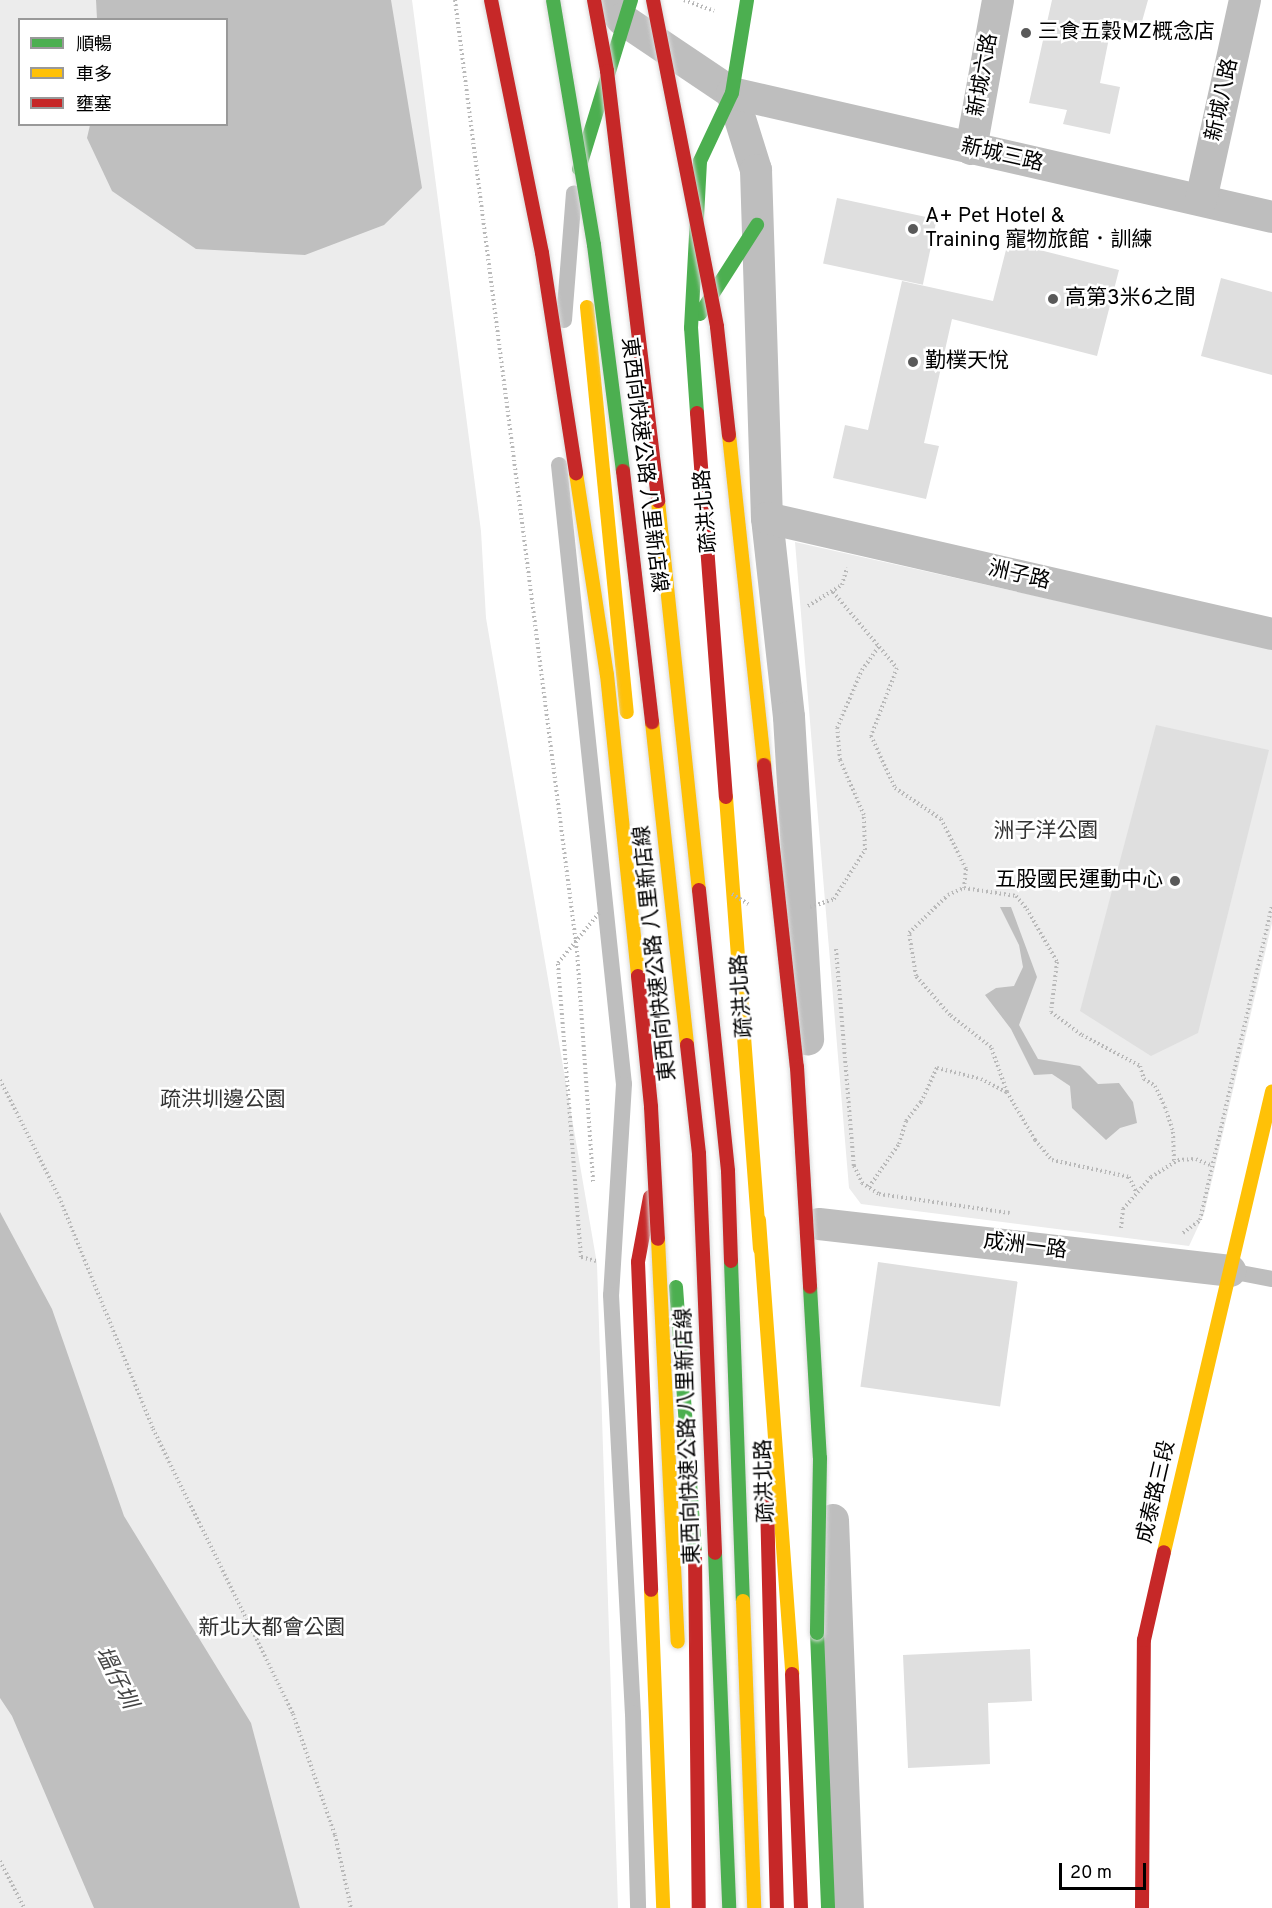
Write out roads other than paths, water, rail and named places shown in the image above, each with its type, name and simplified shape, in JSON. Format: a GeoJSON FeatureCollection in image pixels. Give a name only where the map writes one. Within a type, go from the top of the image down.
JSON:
{"type":"FeatureCollection","features":[{"type":"Feature","properties":{"kind":"main road"},"geometry":{"type":"LineString","coordinates":[[492,0],[542,253],[607,675],[651,1107],[679,1648]]}},
{"type":"Feature","properties":{"kind":"main road","name":"東西向快速公路 八里新店線"},"geometry":{"type":"LineString","coordinates":[[553,0],[594,246],[636,570],[699,1154],[729,1908]]}},
{"type":"Feature","properties":{"kind":"main road","name":"東西向快速公路 八里新店線"},"geometry":{"type":"LineString","coordinates":[[594,0],[608,82],[667,574],[728,1171],[754,1908]]}},
{"type":"Feature","properties":{"kind":"main road"},"geometry":{"type":"LineString","coordinates":[[653,0],[717,327],[797,1067],[820,1458],[817,1633],[828,1908]]}},
{"type":"Feature","properties":{"kind":"main road","name":"疏洪北路"},"geometry":{"type":"LineString","coordinates":[[747,0],[732,93],[700,161],[691,328],[759,1220],[777,1908]]}},
{"type":"Feature","properties":{"kind":"main road"},"geometry":{"type":"LineString","coordinates":[[620,6],[574,183],[628,727]]}},
{"type":"Feature","properties":{"kind":"main road"},"geometry":{"type":"LineString","coordinates":[[691,328],[757,225]]}},
{"type":"Feature","properties":{"kind":"main road"},"geometry":{"type":"LineString","coordinates":[[645,892],[665,1093],[665,1143],[695,1554],[699,1908]]}},
{"type":"Feature","properties":{"kind":"main road","name":"成泰路三段"},"geometry":{"type":"LineString","coordinates":[[1142,1908],[1144,1640],[1272,1092]]}},
{"type":"Feature","properties":{"kind":"main road"},"geometry":{"type":"LineString","coordinates":[[663,1908],[638,1262],[647,1207],[665,1143]]}},
{"type":"Feature","properties":{"kind":"main road"},"geometry":{"type":"LineString","coordinates":[[759,1220],[791,1633],[801,1908]]}},
{"type":"Feature","properties":{"kind":"main road"},"geometry":{"type":"LineString","coordinates":[[683,1885],[684,1908]]}},
{"type":"Feature","properties":{"kind":"street","name":"新城六路"},"geometry":{"type":"LineString","coordinates":[[971,149],[998,0]]}},
{"type":"Feature","properties":{"kind":"street","name":"新城八路"},"geometry":{"type":"LineString","coordinates":[[1201,200],[1245,0]]}},
{"type":"Feature","properties":{"kind":"street"},"geometry":{"type":"LineString","coordinates":[[620,6],[732,93],[756,170],[767,518],[789,717],[819,1224],[848,1908]]}},
{"type":"Feature","properties":{"kind":"street","name":"新城三路"},"geometry":{"type":"LineString","coordinates":[[732,93],[1272,218]]}},
{"type":"Feature","properties":{"kind":"street","name":"洲子路"},"geometry":{"type":"LineString","coordinates":[[767,518],[1272,633]]}},
{"type":"Feature","properties":{"kind":"street","name":"成洲一路"},"geometry":{"type":"LineString","coordinates":[[819,1224],[1230,1271]]}},
{"type":"Feature","properties":{"kind":"lane"},"geometry":{"type":"LineString","coordinates":[[574,183],[555,428],[624,1084],[611,1295],[633,1713],[638,1908]]}},
{"type":"Feature","properties":{"kind":"lane"},"geometry":{"type":"LineString","coordinates":[[1230,1271],[1272,1279]]}},
{"type":"Feature","properties":{"kind":"water"},"geometry":{"type":"Polygon","coordinates":[[[96,0],[391,0],[422,188],[384,225],[305,255],[196,249],[112,191],[87,138],[90,126],[228,126],[228,18],[97,18],[96,0]]]}},
{"type":"Feature","properties":{"kind":"water"},"geometry":{"type":"Polygon","coordinates":[[[1000,907],[1011,907],[1037,977],[1019,1025],[1038,1059],[1080,1066],[1098,1084],[1119,1083],[1133,1102],[1137,1123],[1120,1128],[1106,1140],[1072,1108],[1070,1086],[1052,1074],[1034,1075],[1011,1029],[985,995],[996,988],[1014,986],[1023,967],[1019,945],[1000,907]]]}},
{"type":"Feature","properties":{"kind":"water","name":"塭仔圳"},"geometry":{"type":"Polygon","coordinates":[[[0,1212],[52,1309],[124,1516],[251,1723],[300,1908],[94,1908],[12,1716],[0,1698],[0,1212]]]}},
{"type":"Feature","properties":{"kind":"place","name":"三食五穀MZ概念店"},"geometry":{"type":"Point","coordinates":[1026,33]}},
{"type":"Feature","properties":{"kind":"place","name":"A+ Pet Hotel & Training 寵物旅館．訓練"},"geometry":{"type":"Point","coordinates":[913,229]}},
{"type":"Feature","properties":{"kind":"place","name":"高第3米6之間"},"geometry":{"type":"Point","coordinates":[1053,299]}},
{"type":"Feature","properties":{"kind":"place","name":"勤樸天悅"},"geometry":{"type":"Point","coordinates":[913,362]}},
{"type":"Feature","properties":{"kind":"place","name":"五股國民運動中心"},"geometry":{"type":"Point","coordinates":[1175,881]}},
{"type":"Feature","properties":{"kind":"park label","name":"洲子洋公園"},"geometry":{"type":"Point","coordinates":[1046,832]}},
{"type":"Feature","properties":{"kind":"park label","name":"疏洪圳邊公園"},"geometry":{"type":"Point","coordinates":[223,1101]}},
{"type":"Feature","properties":{"kind":"park label","name":"新北大都會公園"},"geometry":{"type":"Point","coordinates":[272,1629]}}]}
